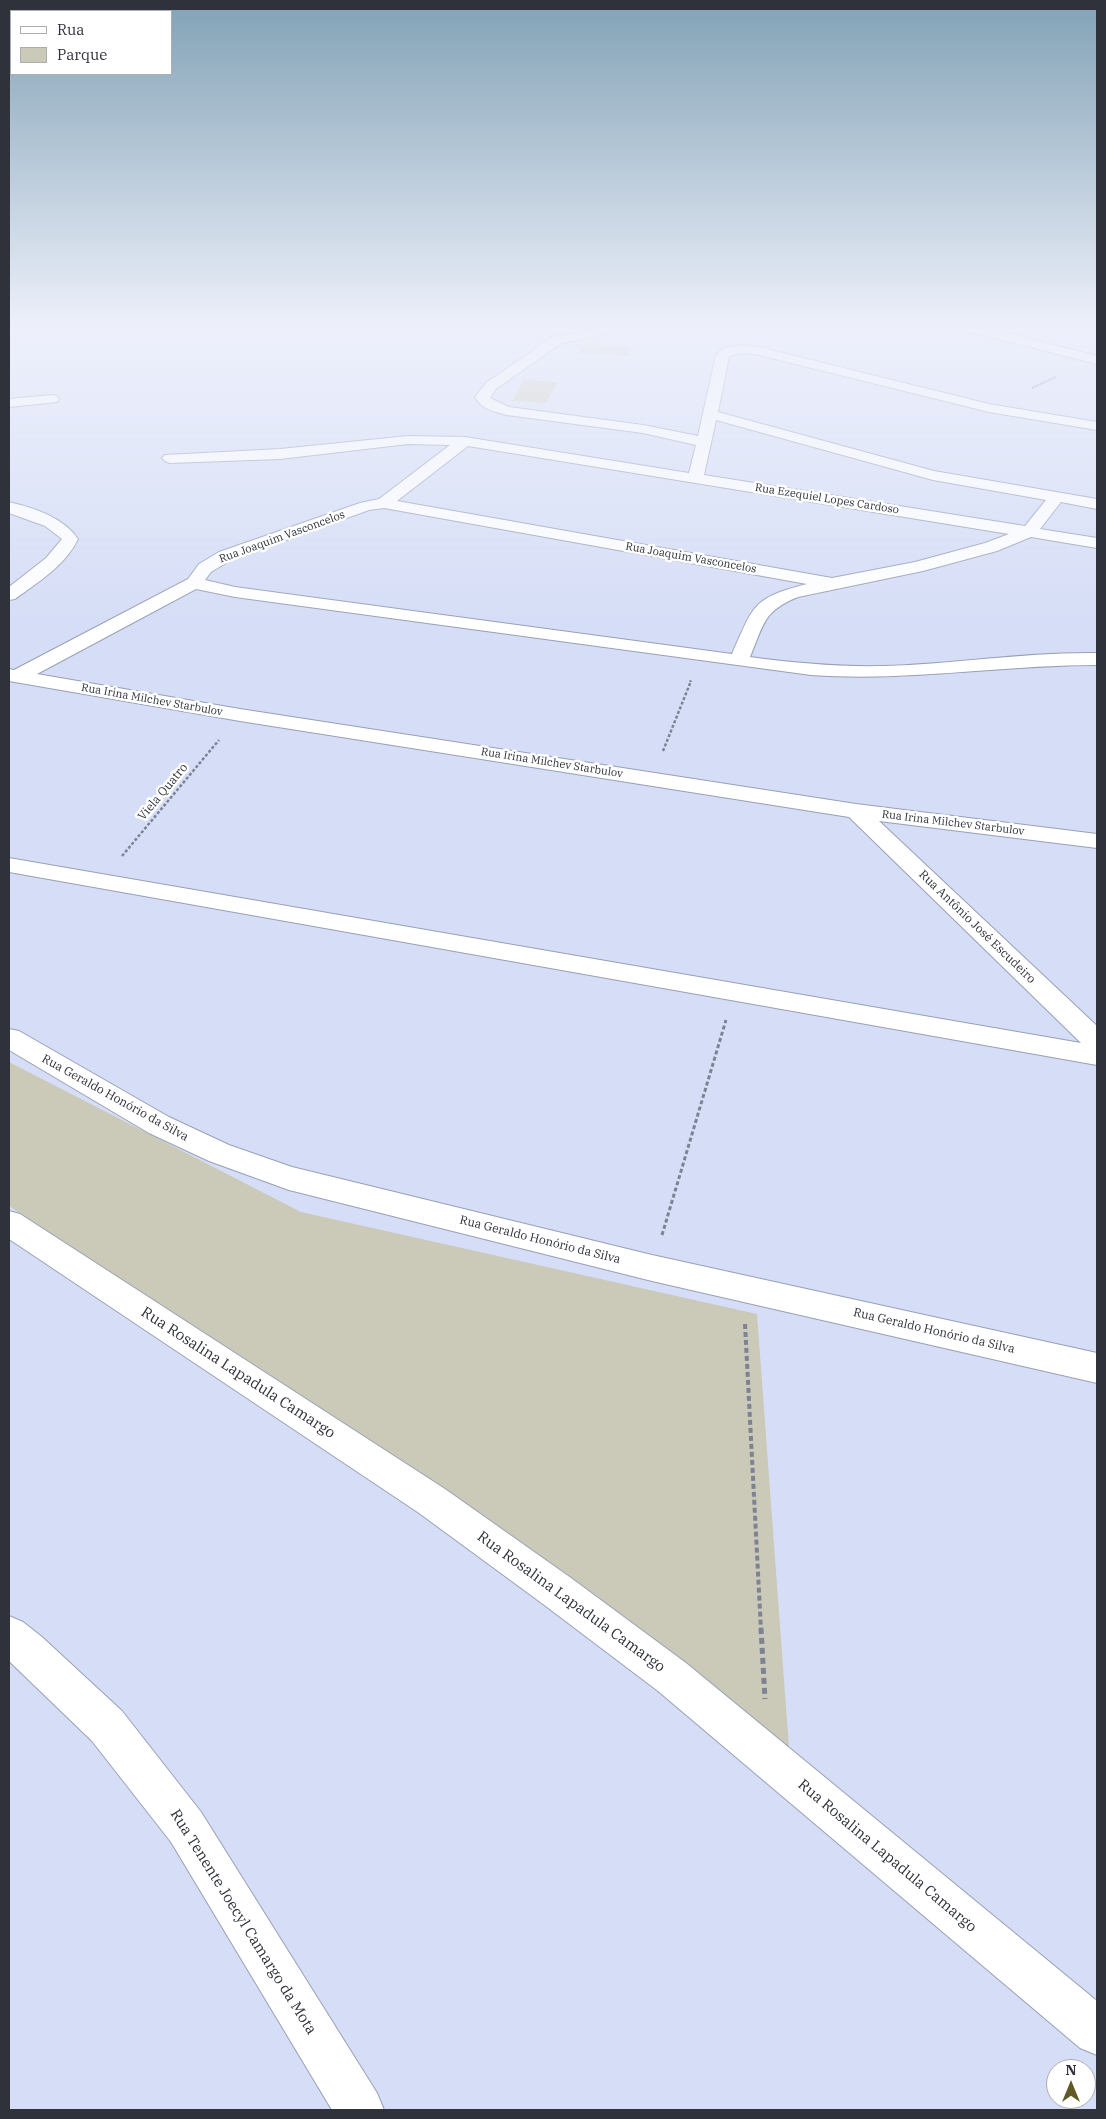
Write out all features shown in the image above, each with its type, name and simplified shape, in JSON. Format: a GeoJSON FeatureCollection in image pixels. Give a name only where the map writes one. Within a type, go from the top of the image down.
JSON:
{"type":"FeatureCollection","features":[{"type":"Feature","properties":{"kind":"street"},"geometry":{"type":"LineString","coordinates":[[627,427],[703,442]]}},
{"type":"Feature","properties":{"kind":"street"},"geometry":{"type":"LineString","coordinates":[[696,477],[706,427]]}},
{"type":"Feature","properties":{"kind":"street"},"geometry":{"type":"LineString","coordinates":[[756,427],[932,475],[1097,504]]}},
{"type":"Feature","properties":{"kind":"street","name":"Rua Ezequiel Lopes Cardoso"},"geometry":{"type":"LineString","coordinates":[[170,458],[280,454],[408,440],[465,441],[1097,542]]}},
{"type":"Feature","properties":{"kind":"street"},"geometry":{"type":"LineString","coordinates":[[384,503],[465,441]]}},
{"type":"Feature","properties":{"kind":"street"},"geometry":{"type":"LineString","coordinates":[[739,661],[761,611],[774,600],[792,593],[832,583],[943,560],[991,547],[1028,532],[1056,498]]}},
{"type":"Feature","properties":{"kind":"street","name":"Rua Joaquim Vasconcelos"},"geometry":{"type":"LineString","coordinates":[[12,676],[194,583],[206,568],[225,556],[366,506],[384,503],[832,583]]}},
{"type":"Feature","properties":{"kind":"street"},"geometry":{"type":"LineString","coordinates":[[9,507],[57,526],[66,532],[70,539],[68,547],[9,595]]}},
{"type":"Feature","properties":{"kind":"street"},"geometry":{"type":"LineString","coordinates":[[194,583],[235,592],[700,656],[838,672],[941,668],[1059,657],[1097,659]]}},
{"type":"Feature","properties":{"kind":"street","name":"Rua Irina Milchev Starbulov"},"geometry":{"type":"LineString","coordinates":[[12,676],[240,715],[856,812],[1097,841]]}},
{"type":"Feature","properties":{"kind":"street","name":"Rua Antônio José Escudeiro"},"geometry":{"type":"LineString","coordinates":[[856,812],[1097,1042]]}},
{"type":"Feature","properties":{"kind":"street"},"geometry":{"type":"LineString","coordinates":[[9,865],[1097,1055]]}},
{"type":"Feature","properties":{"kind":"street","name":"Rua Geraldo Honório da Silva"},"geometry":{"type":"LineString","coordinates":[[9,1038],[159,1125],[219,1153],[290,1178],[652,1268],[1097,1368]]}},
{"type":"Feature","properties":{"kind":"street","name":"Rua Rosalina Lapadula Camargo"},"geometry":{"type":"LineString","coordinates":[[9,1223],[432,1501],[558,1591],[672,1677],[1097,2031]]}},
{"type":"Feature","properties":{"kind":"street","name":"Rua Tenente Joecyl Camargo da Mota"},"geometry":{"type":"LineString","coordinates":[[9,1636],[28,1651],[107,1726],[186,1827],[360,2110]]}},
{"type":"Feature","properties":{"kind":"path"},"geometry":{"type":"LineString","coordinates":[[652,779],[700,656]]}},
{"type":"Feature","properties":{"kind":"path","name":"Viela Quatro"},"geometry":{"type":"LineString","coordinates":[[101,881],[240,715]]}},
{"type":"Feature","properties":{"kind":"path"},"geometry":{"type":"LineString","coordinates":[[652,1268],[735,991]]}},
{"type":"Feature","properties":{"kind":"path"},"geometry":{"type":"LineString","coordinates":[[743,1288],[768,1757]]}},
{"type":"Feature","properties":{"kind":"green space"},"geometry":{"type":"Polygon","coordinates":[[[9,1062],[301,1212],[757,1314],[789,1748],[408,1468],[9,1206],[9,1062]]]}}]}
